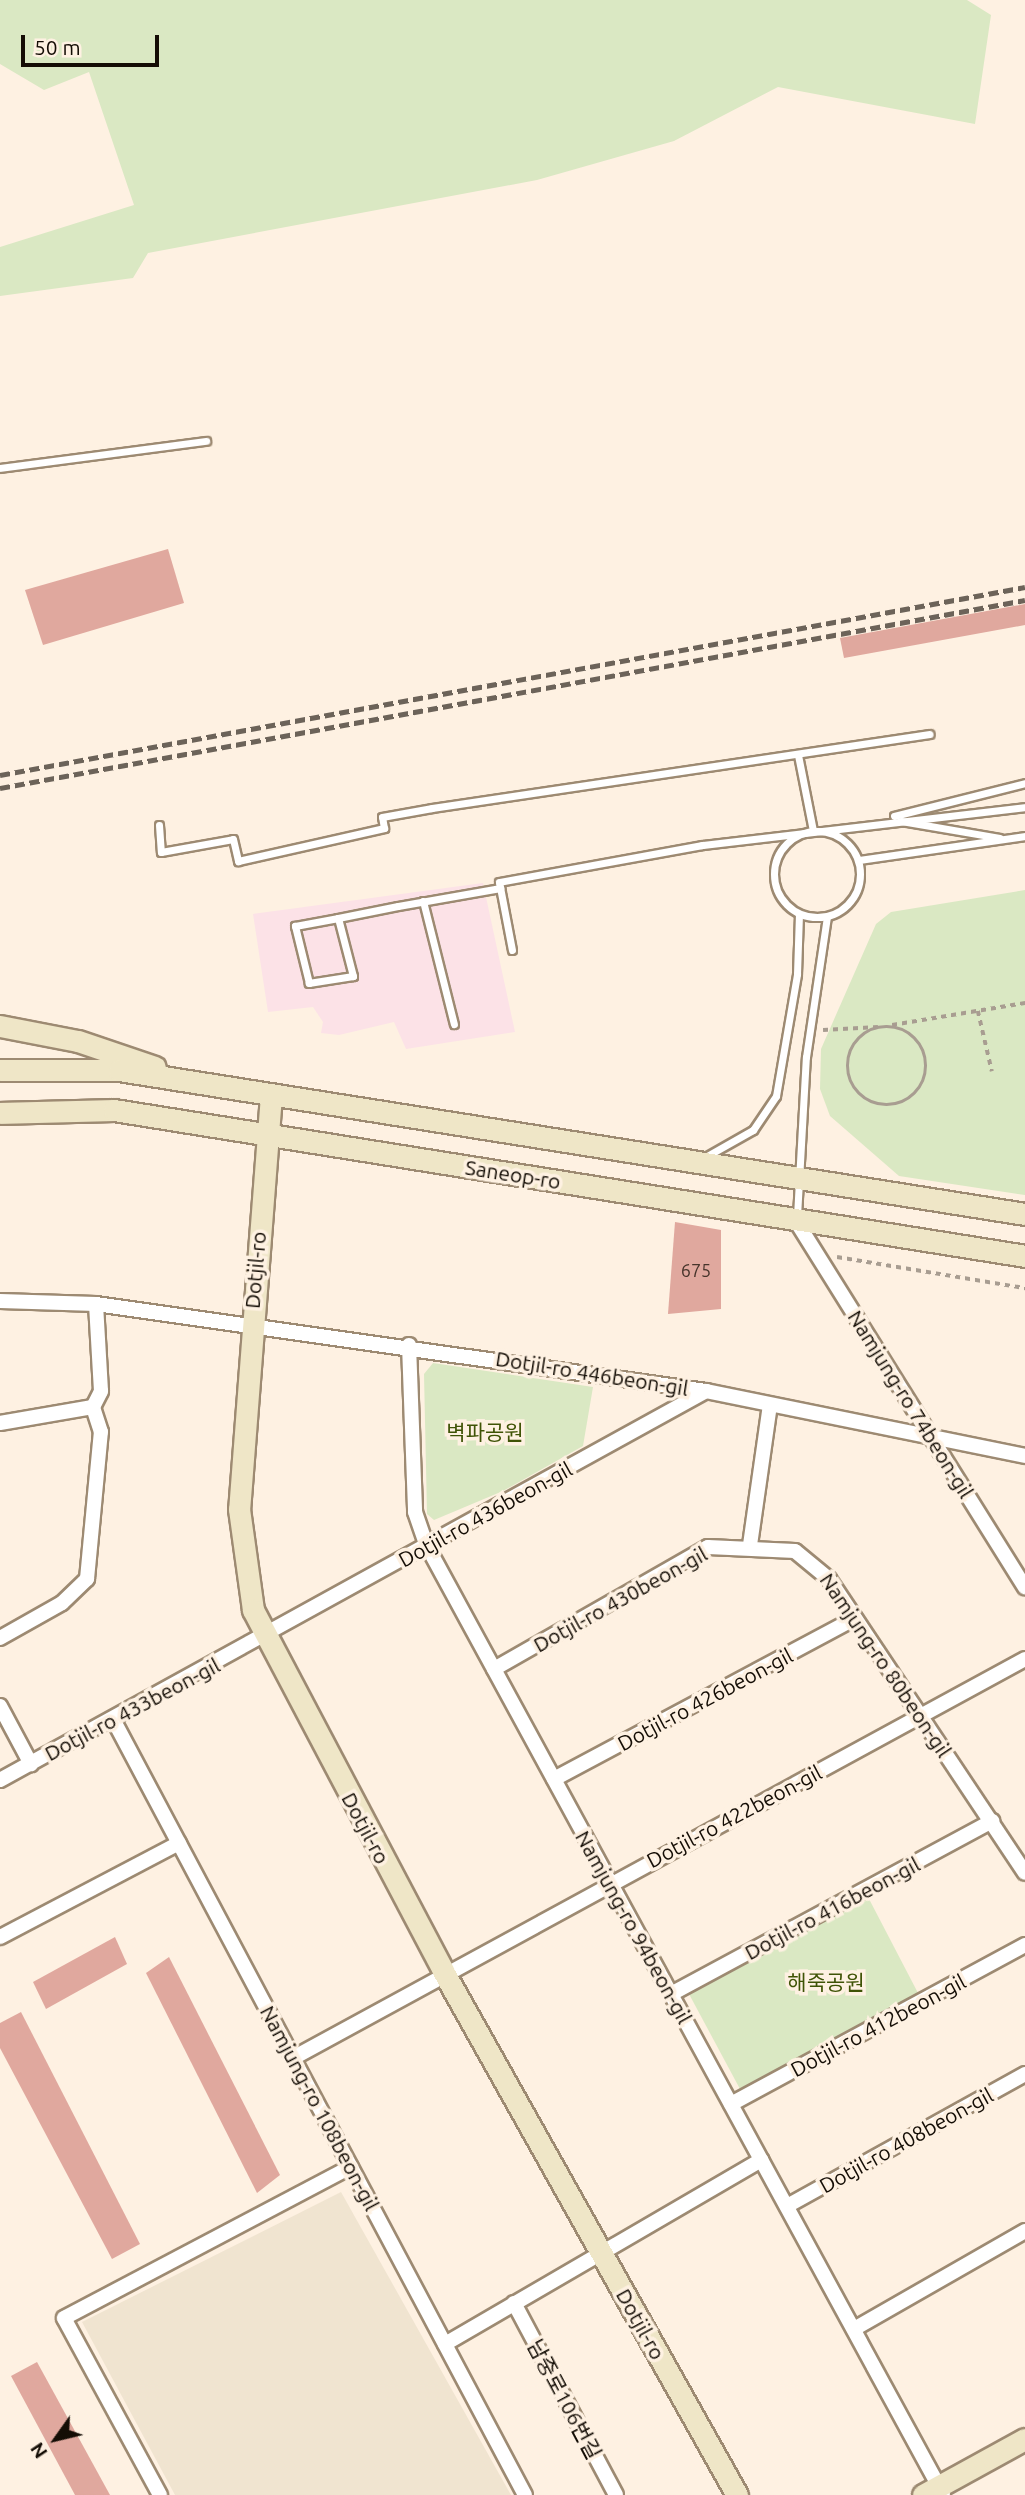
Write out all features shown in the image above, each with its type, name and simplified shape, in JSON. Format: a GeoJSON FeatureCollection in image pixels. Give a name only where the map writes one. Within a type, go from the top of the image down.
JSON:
{"type":"FeatureCollection","features":[{"type":"Feature","properties":{"kind":"main road"},"geometry":{"type":"LineString","coordinates":[[0,1026],[115,1051],[186,1081]]}},
{"type":"Feature","properties":{"kind":"main road","name":"Saneop-ro"},"geometry":{"type":"LineString","coordinates":[[0,1070],[119,1070],[1025,1214]]}},
{"type":"Feature","properties":{"kind":"main road","name":"Dotjil-ro"},"geometry":{"type":"LineString","coordinates":[[271,1095],[250,1322],[239,1509],[253,1610],[264,1638],[443,1971],[737,2495]]}},
{"type":"Feature","properties":{"kind":"main road","name":"Saneop-ro"},"geometry":{"type":"LineString","coordinates":[[0,1114],[114,1110],[993,1254],[1025,1256]]}},
{"type":"Feature","properties":{"kind":"main road"},"geometry":{"type":"LineString","coordinates":[[993,1254],[1025,1262]]}},
{"type":"Feature","properties":{"kind":"main road"},"geometry":{"type":"LineString","coordinates":[[935,2492],[1025,2439]]}},
{"type":"Feature","properties":{"kind":"street","name":"Namjung-ro 74beon-gil"},"geometry":{"type":"LineString","coordinates":[[796,1221],[1025,1587]]}},
{"type":"Feature","properties":{"kind":"street","name":"Dotjil-ro 446beon-gil"},"geometry":{"type":"LineString","coordinates":[[0,1301],[96,1304],[250,1322],[409,1345],[706,1391],[1025,1456]]}},
{"type":"Feature","properties":{"kind":"street"},"geometry":{"type":"LineString","coordinates":[[0,1638],[62,1603],[87,1579],[101,1432],[93,1407],[101,1391],[96,1304]]}},
{"type":"Feature","properties":{"kind":"street","name":"Namjung-ro 94beon-gil"},"geometry":{"type":"LineString","coordinates":[[409,1345],[415,1512],[427,1546],[854,2329],[935,2492]]}},
{"type":"Feature","properties":{"kind":"street","name":"Dotjil-ro 436beon-gil"},"geometry":{"type":"LineString","coordinates":[[264,1638],[706,1391]]}},
{"type":"Feature","properties":{"kind":"street"},"geometry":{"type":"LineString","coordinates":[[750,1545],[770,1405]]}},
{"type":"Feature","properties":{"kind":"street"},"geometry":{"type":"LineString","coordinates":[[0,1423],[93,1407]]}},
{"type":"Feature","properties":{"kind":"street","name":"Namjung-ro 80beon-gil"},"geometry":{"type":"LineString","coordinates":[[750,1545],[812,1560],[855,1619],[1025,1872]]}},
{"type":"Feature","properties":{"kind":"street","name":"Dotjil-ro 430beon-gil"},"geometry":{"type":"LineString","coordinates":[[494,1670],[708,1547],[750,1545]]}},
{"type":"Feature","properties":{"kind":"street","name":"Dotjil-ro 426beon-gil"},"geometry":{"type":"LineString","coordinates":[[554,1779],[855,1619]]}},
{"type":"Feature","properties":{"kind":"street","name":"Dotjil-ro 433beon-gil"},"geometry":{"type":"LineString","coordinates":[[0,1780],[264,1638]]}},
{"type":"Feature","properties":{"kind":"street","name":"Dotjil-ro 422beon-gil"},"geometry":{"type":"LineString","coordinates":[[293,2058],[443,1971],[1025,1659]]}},
{"type":"Feature","properties":{"kind":"street"},"geometry":{"type":"LineString","coordinates":[[0,1706],[31,1764]]}},
{"type":"Feature","properties":{"kind":"street","name":"Namjung-ro 108beon-gil"},"geometry":{"type":"LineString","coordinates":[[114,1721],[525,2495]]}},
{"type":"Feature","properties":{"kind":"street","name":"Dotjil-ro 416beon-gil"},"geometry":{"type":"LineString","coordinates":[[671,1994],[992,1821]]}},
{"type":"Feature","properties":{"kind":"street"},"geometry":{"type":"LineString","coordinates":[[0,1937],[179,1843]]}},
{"type":"Feature","properties":{"kind":"street","name":"Dotjil-ro 412beon-gil"},"geometry":{"type":"LineString","coordinates":[[731,2104],[1025,1945]]}},
{"type":"Feature","properties":{"kind":"street","name":"Dotjil-ro 408beon-gil"},"geometry":{"type":"LineString","coordinates":[[787,2206],[1025,2074]]}},
{"type":"Feature","properties":{"kind":"street"},"geometry":{"type":"LineString","coordinates":[[445,2344],[600,2250],[761,2160]]}},
{"type":"Feature","properties":{"kind":"street"},"geometry":{"type":"LineString","coordinates":[[160,2495],[64,2318],[351,2167]]}},
{"type":"Feature","properties":{"kind":"street"},"geometry":{"type":"LineString","coordinates":[[854,2329],[1025,2231]]}},
{"type":"Feature","properties":{"kind":"street","name":"남중로106번길"},"geometry":{"type":"LineString","coordinates":[[514,2303],[616,2495]]}},
{"type":"Feature","properties":{"kind":"lane"},"geometry":{"type":"LineString","coordinates":[[0,468],[206,441]]}},
{"type":"Feature","properties":{"kind":"lane"},"geometry":{"type":"LineString","coordinates":[[159,825],[161,852],[233,839],[238,861],[384,828],[382,817],[930,734]]}},
{"type":"Feature","properties":{"kind":"lane"},"geometry":{"type":"LineString","coordinates":[[798,755],[813,831]]}},
{"type":"Feature","properties":{"kind":"lane"},"geometry":{"type":"LineString","coordinates":[[512,950],[499,882],[883,819],[1025,783]]}},
{"type":"Feature","properties":{"kind":"lane"},"geometry":{"type":"LineString","coordinates":[[883,819],[1025,807]]}},
{"type":"Feature","properties":{"kind":"lane"},"geometry":{"type":"LineString","coordinates":[[883,819],[1008,839]]}},
{"type":"Feature","properties":{"kind":"lane"},"geometry":{"type":"LineString","coordinates":[[813,831],[841,838],[859,860],[861,874],[852,902],[827,917],[799,914],[779,895],[775,867],[788,842],[813,831]]}},
{"type":"Feature","properties":{"kind":"lane"},"geometry":{"type":"LineString","coordinates":[[859,860],[1025,836]]}},
{"type":"Feature","properties":{"kind":"lane"},"geometry":{"type":"LineString","coordinates":[[338,918],[353,976],[309,983],[295,926],[423,901],[500,888]]}},
{"type":"Feature","properties":{"kind":"lane"},"geometry":{"type":"LineString","coordinates":[[423,901],[454,1024]]}},
{"type":"Feature","properties":{"kind":"lane"},"geometry":{"type":"LineString","coordinates":[[689,1161],[737,1143],[776,1097],[797,974],[799,914]]}},
{"type":"Feature","properties":{"kind":"lane"},"geometry":{"type":"LineString","coordinates":[[796,1221],[810,1031],[827,917]]}},
{"type":"Feature","properties":{"kind":"path"},"geometry":{"type":"LineString","coordinates":[[810,1031],[881,1027],[1025,1003]]}},
{"type":"Feature","properties":{"kind":"path"},"geometry":{"type":"LineString","coordinates":[[978,1011],[992,1071]]}},
{"type":"Feature","properties":{"kind":"path"},"geometry":{"type":"LineString","coordinates":[[881,1027],[906,1032],[924,1051],[925,1077],[898,1104],[862,1096],[849,1075],[851,1049],[881,1027]]}},
{"type":"Feature","properties":{"kind":"path"},"geometry":{"type":"LineString","coordinates":[[835,1257],[1025,1288]]}},
{"type":"Feature","properties":{"kind":"shaded area"},"geometry":{"type":"Polygon","coordinates":[[[483,883],[515,1032],[406,1049],[394,1022],[339,1035],[321,1033],[323,1022],[313,1007],[268,1012],[253,914],[483,883]]]}},
{"type":"Feature","properties":{"kind":"shaded area"},"geometry":{"type":"Polygon","coordinates":[[[341,2192],[511,2495],[175,2495],[82,2322],[341,2192]]]}},
{"type":"Feature","properties":{"kind":"green space"},"geometry":{"type":"Polygon","coordinates":[[[0,0],[967,0],[991,15],[975,124],[778,87],[674,141],[537,180],[148,253],[133,278],[0,296],[0,247],[134,205],[89,72],[44,90],[0,64],[0,0]]]}},
{"type":"Feature","properties":{"kind":"green space"},"geometry":{"type":"Polygon","coordinates":[[[1025,890],[1025,1195],[899,1176],[830,1116],[820,1089],[821,1049],[876,924],[891,912],[1025,890]]]}},
{"type":"Feature","properties":{"kind":"green space","name":"벽파공원"},"geometry":{"type":"Polygon","coordinates":[[[433,1363],[593,1387],[583,1446],[503,1491],[434,1520],[427,1514],[424,1374],[433,1363]]]}},
{"type":"Feature","properties":{"kind":"green space","name":"해죽공원"},"geometry":{"type":"Polygon","coordinates":[[[868,1897],[918,1993],[740,2089],[689,1994],[868,1897]]]}},
{"type":"Feature","properties":{"kind":"building"},"geometry":{"type":"Polygon","coordinates":[[[168,549],[184,603],[43,645],[25,590],[168,549]]]}},
{"type":"Feature","properties":{"kind":"building"},"geometry":{"type":"Polygon","coordinates":[[[1025,604],[1025,625],[844,658],[840,638],[1025,604]]]}},
{"type":"Feature","properties":{"kind":"building"},"geometry":{"type":"Polygon","coordinates":[[[675,1222],[721,1230],[721,1309],[668,1314],[675,1222]]]}},
{"type":"Feature","properties":{"kind":"building"},"geometry":{"type":"Polygon","coordinates":[[[115,1937],[127,1964],[46,2009],[33,1982],[115,1937]]]}},
{"type":"Feature","properties":{"kind":"building"},"geometry":{"type":"Polygon","coordinates":[[[169,1957],[280,2175],[257,2193],[146,1973],[169,1957]]]}},
{"type":"Feature","properties":{"kind":"building"},"geometry":{"type":"Polygon","coordinates":[[[21,2012],[140,2244],[112,2259],[0,2048],[0,2023],[21,2012]]]}},
{"type":"Feature","properties":{"kind":"building"},"geometry":{"type":"Polygon","coordinates":[[[37,2362],[110,2495],[75,2495],[11,2376],[37,2362]]]}},
{"type":"Feature","properties":{"kind":"railway"},"geometry":{"type":"LineString","coordinates":[[0,775],[1025,587]]}},
{"type":"Feature","properties":{"kind":"railway"},"geometry":{"type":"LineString","coordinates":[[0,788],[1025,600]]}}]}
